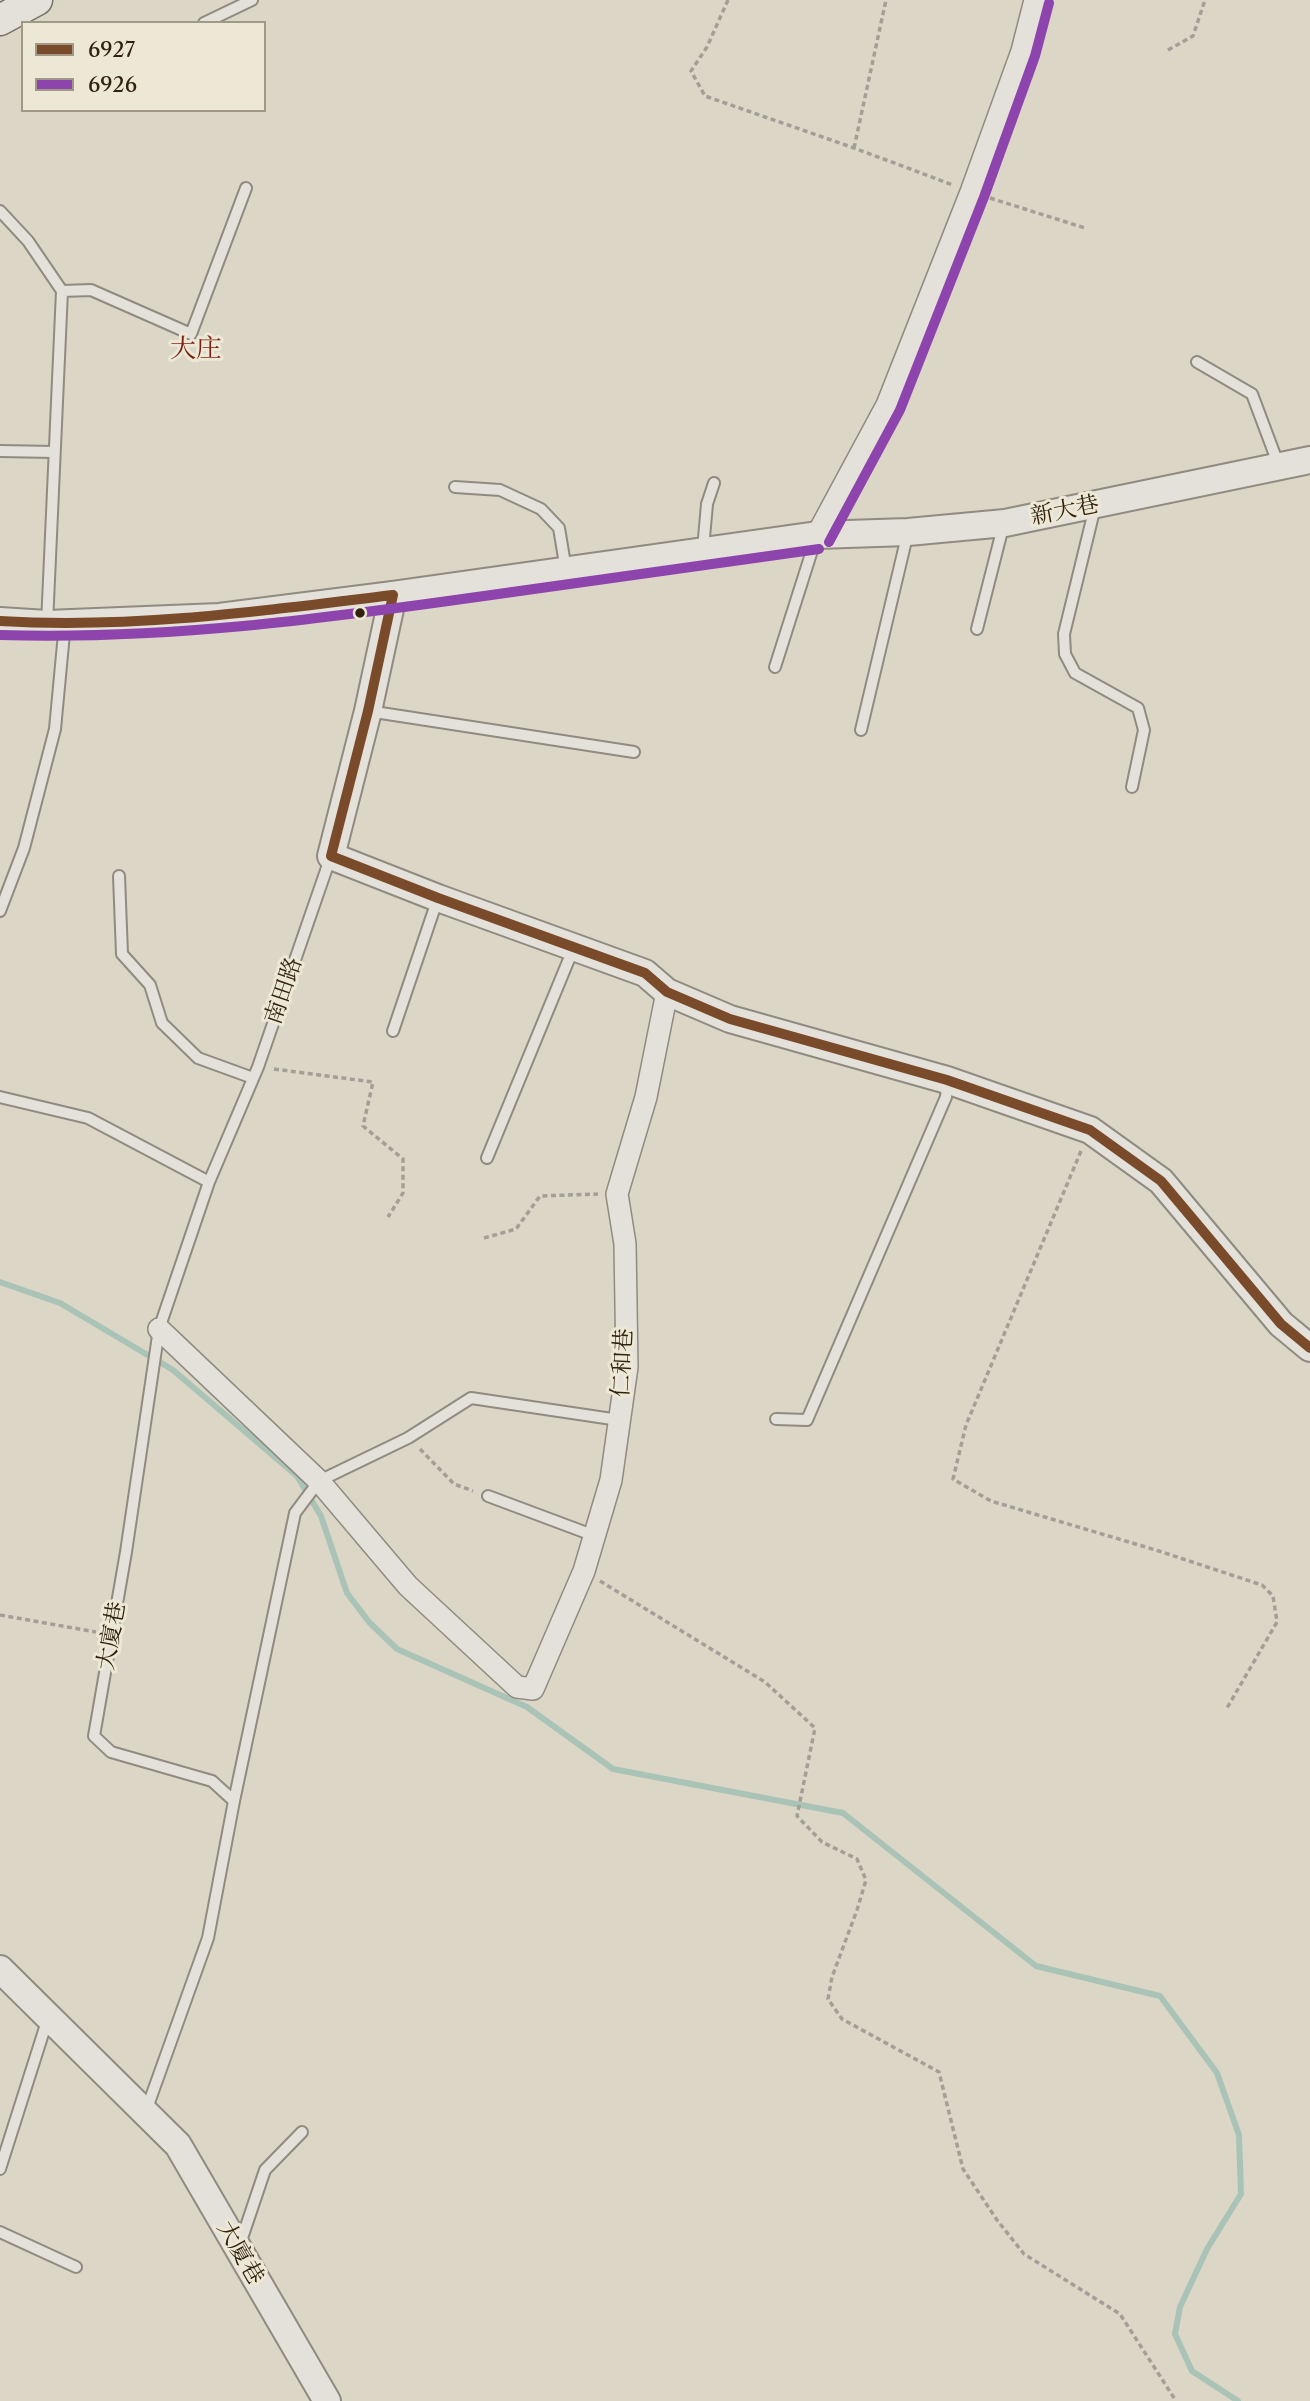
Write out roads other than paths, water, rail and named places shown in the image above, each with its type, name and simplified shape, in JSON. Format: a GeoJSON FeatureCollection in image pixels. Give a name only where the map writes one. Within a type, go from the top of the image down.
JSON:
{"type":"FeatureCollection","features":[{"type":"Feature","properties":{"kind":"main road"},"geometry":{"type":"LineString","coordinates":[[0,20],[37,0]]}},
{"type":"Feature","properties":{"kind":"street"},"geometry":{"type":"LineString","coordinates":[[0,621],[56,624],[219,618],[817,535],[887,405],[971,192],[1022,51],[1035,0]]}},
{"type":"Feature","properties":{"kind":"street","name":"新大巷"},"geometry":{"type":"LineString","coordinates":[[817,535],[908,532],[1004,523],[1310,460]]}},
{"type":"Feature","properties":{"kind":"street","name":"南田路"},"geometry":{"type":"LineString","coordinates":[[331,856],[368,711],[393,595]]}},
{"type":"Feature","properties":{"kind":"street"},"geometry":{"type":"LineString","coordinates":[[331,856],[645,973],[667,992],[730,1018],[947,1080],[1090,1130],[1161,1181],[1281,1324],[1310,1348]]}},
{"type":"Feature","properties":{"kind":"street","name":"仁和巷"},"geometry":{"type":"LineString","coordinates":[[619,1420],[627,1367],[625,1244],[617,1194],[646,1097],[667,992]]}},
{"type":"Feature","properties":{"kind":"street"},"geometry":{"type":"LineString","coordinates":[[159,1329],[316,1484],[408,1586],[517,1687],[533,1689],[584,1571],[611,1480],[619,1420]]}},
{"type":"Feature","properties":{"kind":"street","name":"大廈巷"},"geometry":{"type":"LineString","coordinates":[[0,1969],[178,2144],[327,2401]]}},
{"type":"Feature","properties":{"kind":"lane"},"geometry":{"type":"LineString","coordinates":[[208,21],[252,0]]}},
{"type":"Feature","properties":{"kind":"lane"},"geometry":{"type":"LineString","coordinates":[[62,291],[91,290],[191,334],[246,188]]}},
{"type":"Feature","properties":{"kind":"lane"},"geometry":{"type":"LineString","coordinates":[[0,211],[28,241],[62,291],[54,452],[55,729],[24,848],[0,911]]}},
{"type":"Feature","properties":{"kind":"lane"},"geometry":{"type":"LineString","coordinates":[[1197,362],[1252,394],[1279,466]]}},
{"type":"Feature","properties":{"kind":"lane"},"geometry":{"type":"LineString","coordinates":[[0,451],[54,452]]}},
{"type":"Feature","properties":{"kind":"lane"},"geometry":{"type":"LineString","coordinates":[[703,552],[707,504],[715,482]]}},
{"type":"Feature","properties":{"kind":"lane"},"geometry":{"type":"LineString","coordinates":[[455,487],[500,490],[541,509],[559,528],[566,570]]}},
{"type":"Feature","properties":{"kind":"lane"},"geometry":{"type":"LineString","coordinates":[[1096,506],[1064,634],[1065,654],[1074,673],[1138,708],[1144,730],[1132,787]]}},
{"type":"Feature","properties":{"kind":"lane"},"geometry":{"type":"LineString","coordinates":[[977,629],[1004,523]]}},
{"type":"Feature","properties":{"kind":"lane"},"geometry":{"type":"LineString","coordinates":[[861,730],[908,532]]}},
{"type":"Feature","properties":{"kind":"lane"},"geometry":{"type":"LineString","coordinates":[[775,667],[817,535]]}},
{"type":"Feature","properties":{"kind":"lane"},"geometry":{"type":"LineString","coordinates":[[368,711],[634,752]]}},
{"type":"Feature","properties":{"kind":"lane","name":"南田路"},"geometry":{"type":"LineString","coordinates":[[150,1379],[159,1329],[209,1182],[255,1072],[331,856]]}},
{"type":"Feature","properties":{"kind":"lane"},"geometry":{"type":"LineString","coordinates":[[119,876],[122,954],[150,985],[162,1023],[198,1058],[255,1072]]}},
{"type":"Feature","properties":{"kind":"lane"},"geometry":{"type":"LineString","coordinates":[[393,1031],[438,898]]}},
{"type":"Feature","properties":{"kind":"lane"},"geometry":{"type":"LineString","coordinates":[[487,1158],[574,947]]}},
{"type":"Feature","properties":{"kind":"lane"},"geometry":{"type":"LineString","coordinates":[[776,1419],[807,1420],[946,1097],[947,1080]]}},
{"type":"Feature","properties":{"kind":"lane"},"geometry":{"type":"LineString","coordinates":[[0,1097],[88,1118],[209,1182]]}},
{"type":"Feature","properties":{"kind":"lane","name":"大廈巷"},"geometry":{"type":"LineString","coordinates":[[150,1379],[126,1552],[94,1736],[111,1752],[212,1781],[234,1801]]}},
{"type":"Feature","properties":{"kind":"lane","name":"仁和巷"},"geometry":{"type":"LineString","coordinates":[[234,1801],[295,1513],[316,1484],[408,1438],[471,1398],[619,1420]]}},
{"type":"Feature","properties":{"kind":"lane"},"geometry":{"type":"LineString","coordinates":[[488,1496],[595,1536]]}},
{"type":"Feature","properties":{"kind":"lane"},"geometry":{"type":"LineString","coordinates":[[145,2111],[208,1938],[234,1801]]}},
{"type":"Feature","properties":{"kind":"lane"},"geometry":{"type":"LineString","coordinates":[[0,2169],[49,2015]]}},
{"type":"Feature","properties":{"kind":"lane"},"geometry":{"type":"LineString","coordinates":[[238,2250],[265,2170],[302,2132]]}},
{"type":"Feature","properties":{"kind":"lane"},"geometry":{"type":"LineString","coordinates":[[0,2232],[76,2267]]}},
{"type":"Feature","properties":{"kind":"waterway"},"geometry":{"type":"LineString","coordinates":[[0,1282],[60,1303],[173,1370],[297,1476],[321,1516],[347,1593],[369,1622],[397,1649],[527,1707],[613,1769],[843,1813],[1036,1966],[1160,1996],[1217,2073],[1239,2135],[1241,2194],[1207,2249],[1180,2307],[1175,2334],[1192,2371],[1238,2401]]}},
{"type":"Feature","properties":{"kind":"district","name":"大庄"},"geometry":{"type":"Point","coordinates":[196,349]}}]}
